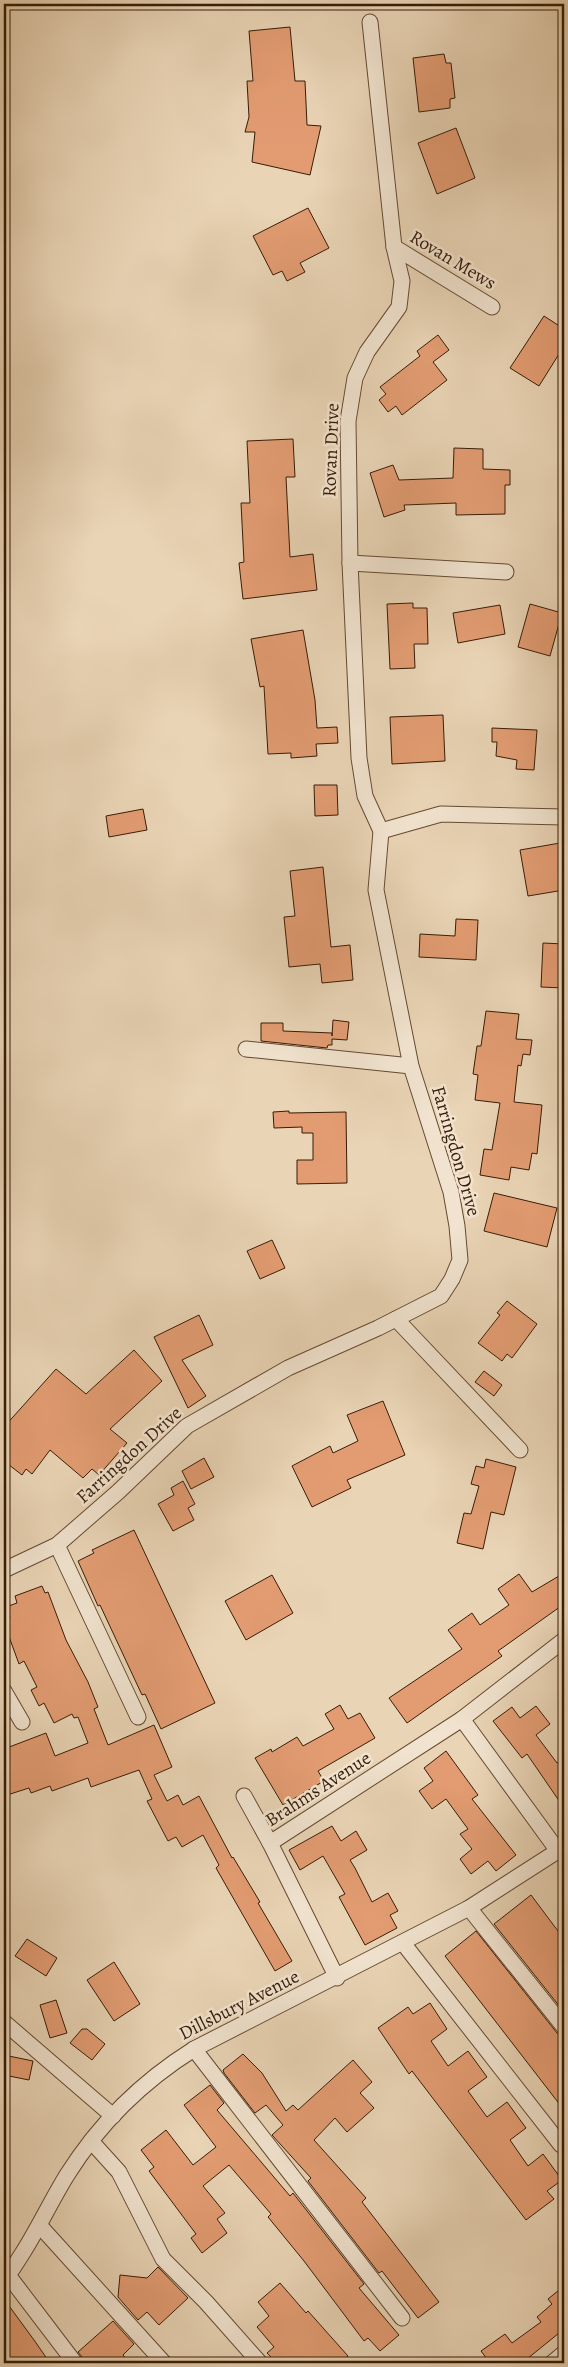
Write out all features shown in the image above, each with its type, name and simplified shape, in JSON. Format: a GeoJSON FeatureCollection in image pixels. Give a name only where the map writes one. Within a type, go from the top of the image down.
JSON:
{"type":"FeatureCollection","features":[{"type":"Feature","properties":{"kind":"street","name":"Rovan Drive"},"geometry":{"type":"LineString","coordinates":[[370,22],[394,247],[402,281],[399,307],[367,352],[355,378],[348,421],[350,563],[359,758],[365,796],[381,831]]}},
{"type":"Feature","properties":{"kind":"street","name":"Rovan Mews"},"geometry":{"type":"LineString","coordinates":[[394,247],[492,307]]}},
{"type":"Feature","properties":{"kind":"street"},"geometry":{"type":"LineString","coordinates":[[350,563],[506,572]]}},
{"type":"Feature","properties":{"kind":"street"},"geometry":{"type":"LineString","coordinates":[[381,831],[442,814],[564,817]]}},
{"type":"Feature","properties":{"kind":"street","name":"Farringdon Drive"},"geometry":{"type":"LineString","coordinates":[[4,1570],[57,1545],[118,1492],[188,1426],[288,1368],[396,1319],[441,1296],[452,1279],[460,1260],[451,1192],[411,1066],[376,890],[381,831]]}},
{"type":"Feature","properties":{"kind":"street"},"geometry":{"type":"LineString","coordinates":[[246,1049],[411,1066]]}},
{"type":"Feature","properties":{"kind":"street"},"geometry":{"type":"LineString","coordinates":[[396,1319],[520,1450]]}},
{"type":"Feature","properties":{"kind":"street"},"geometry":{"type":"LineString","coordinates":[[57,1545],[138,1717]]}},
{"type":"Feature","properties":{"kind":"street","name":"Brahms Avenue"},"geometry":{"type":"LineString","coordinates":[[337,1978],[270,1843],[462,1719],[564,1640]]}},
{"type":"Feature","properties":{"kind":"street"},"geometry":{"type":"LineString","coordinates":[[4,1691],[22,1722]]}},
{"type":"Feature","properties":{"kind":"street"},"geometry":{"type":"LineString","coordinates":[[462,1719],[561,1849]]}},
{"type":"Feature","properties":{"kind":"street"},"geometry":{"type":"LineString","coordinates":[[244,1796],[270,1843]]}},
{"type":"Feature","properties":{"kind":"street","name":"Dillsbury Avenue"},"geometry":{"type":"LineString","coordinates":[[6,2277],[40,2226],[67,2175],[91,2141],[130,2097],[166,2066],[194,2049],[337,1978],[469,1908],[561,1849]]}},
{"type":"Feature","properties":{"kind":"street"},"geometry":{"type":"LineString","coordinates":[[469,1908],[564,2027]]}},
{"type":"Feature","properties":{"kind":"street"},"geometry":{"type":"LineString","coordinates":[[403,1943],[561,2146]]}},
{"type":"Feature","properties":{"kind":"street"},"geometry":{"type":"LineString","coordinates":[[5,2023],[113,2116]]}},
{"type":"Feature","properties":{"kind":"street"},"geometry":{"type":"LineString","coordinates":[[194,2049],[402,2318]]}},
{"type":"Feature","properties":{"kind":"street"},"geometry":{"type":"LineString","coordinates":[[91,2141],[119,2172],[163,2259],[206,2302],[260,2363]]}},
{"type":"Feature","properties":{"kind":"street"},"geometry":{"type":"LineString","coordinates":[[40,2226],[164,2363]]}},
{"type":"Feature","properties":{"kind":"street"},"geometry":{"type":"LineString","coordinates":[[6,2277],[75,2363]]}},
{"type":"Feature","properties":{"kind":"street"},"geometry":{"type":"LineString","coordinates":[[552,2363],[564,2353]]}},
{"type":"Feature","properties":{"kind":"building"},"geometry":{"type":"Polygon","coordinates":[[[290,27],[295,81],[305,81],[307,125],[321,126],[310,175],[252,162],[255,132],[245,132],[249,117],[247,81],[253,81],[249,31],[290,27]]]}},
{"type":"Feature","properties":{"kind":"building"},"geometry":{"type":"Polygon","coordinates":[[[444,54],[446,63],[451,63],[455,98],[450,99],[450,108],[419,112],[413,58],[444,54]]]}},
{"type":"Feature","properties":{"kind":"building"},"geometry":{"type":"Polygon","coordinates":[[[456,128],[475,178],[437,194],[418,143],[456,128]]]}},
{"type":"Feature","properties":{"kind":"building"},"geometry":{"type":"Polygon","coordinates":[[[308,208],[329,248],[300,263],[305,272],[287,281],[282,271],[273,275],[253,236],[308,208]]]}},
{"type":"Feature","properties":{"kind":"building"},"geometry":{"type":"Polygon","coordinates":[[[544,316],[564,329],[564,346],[539,386],[510,368],[544,316]]]}},
{"type":"Feature","properties":{"kind":"building"},"geometry":{"type":"Polygon","coordinates":[[[438,335],[449,350],[433,362],[447,380],[402,415],[396,406],[388,412],[379,400],[386,394],[380,387],[420,356],[417,351],[438,335]]]}},
{"type":"Feature","properties":{"kind":"building"},"geometry":{"type":"Polygon","coordinates":[[[293,439],[295,477],[286,477],[290,557],[313,554],[317,590],[243,599],[239,563],[244,562],[241,503],[250,503],[247,441],[293,439]]]}},
{"type":"Feature","properties":{"kind":"building"},"geometry":{"type":"Polygon","coordinates":[[[454,448],[483,449],[483,469],[510,470],[510,485],[505,485],[505,514],[456,515],[456,503],[404,505],[405,510],[384,517],[370,473],[393,465],[399,480],[453,478],[454,448]]]}},
{"type":"Feature","properties":{"kind":"building"},"geometry":{"type":"Polygon","coordinates":[[[413,603],[413,608],[427,608],[428,644],[414,644],[415,668],[390,669],[387,604],[413,603]]]}},
{"type":"Feature","properties":{"kind":"building"},"geometry":{"type":"Polygon","coordinates":[[[530,604],[562,613],[550,656],[518,647],[530,604]]]}},
{"type":"Feature","properties":{"kind":"building"},"geometry":{"type":"Polygon","coordinates":[[[500,605],[505,634],[458,643],[453,613],[500,605]]]}},
{"type":"Feature","properties":{"kind":"building"},"geometry":{"type":"Polygon","coordinates":[[[303,630],[315,700],[317,728],[337,727],[338,743],[316,744],[317,756],[291,758],[291,753],[268,754],[264,686],[260,687],[251,639],[303,630]]]}},
{"type":"Feature","properties":{"kind":"building"},"geometry":{"type":"Polygon","coordinates":[[[443,715],[445,761],[392,764],[390,717],[443,715]]]}},
{"type":"Feature","properties":{"kind":"building"},"geometry":{"type":"Polygon","coordinates":[[[492,728],[537,730],[534,770],[516,769],[517,760],[496,756],[497,742],[492,742],[492,728]]]}},
{"type":"Feature","properties":{"kind":"building"},"geometry":{"type":"Polygon","coordinates":[[[314,785],[337,785],[338,815],[315,816],[314,785]]]}},
{"type":"Feature","properties":{"kind":"building"},"geometry":{"type":"Polygon","coordinates":[[[143,809],[147,830],[109,837],[106,816],[143,809]]]}},
{"type":"Feature","properties":{"kind":"building"},"geometry":{"type":"Polygon","coordinates":[[[560,843],[564,868],[564,890],[528,896],[520,850],[560,843]]]}},
{"type":"Feature","properties":{"kind":"building"},"geometry":{"type":"Polygon","coordinates":[[[323,867],[331,947],[350,945],[353,980],[322,983],[320,964],[289,967],[284,917],[295,916],[290,871],[323,867]]]}},
{"type":"Feature","properties":{"kind":"building"},"geometry":{"type":"Polygon","coordinates":[[[456,919],[478,920],[476,960],[419,957],[420,934],[455,936],[456,919]]]}},
{"type":"Feature","properties":{"kind":"building"},"geometry":{"type":"Polygon","coordinates":[[[543,943],[564,944],[564,988],[541,987],[543,943]]]}},
{"type":"Feature","properties":{"kind":"building"},"geometry":{"type":"Polygon","coordinates":[[[486,1011],[519,1014],[516,1039],[532,1040],[530,1055],[523,1054],[521,1066],[518,1065],[514,1102],[542,1105],[537,1154],[532,1153],[529,1170],[511,1167],[509,1180],[480,1175],[484,1149],[492,1150],[500,1103],[475,1100],[478,1075],[473,1074],[477,1046],[481,1046],[486,1011]]]}},
{"type":"Feature","properties":{"kind":"building"},"geometry":{"type":"Polygon","coordinates":[[[333,1020],[349,1022],[347,1040],[332,1039],[332,1045],[328,1045],[327,1048],[261,1041],[261,1023],[283,1023],[283,1031],[332,1033],[332,1036],[333,1020]]]}},
{"type":"Feature","properties":{"kind":"building"},"geometry":{"type":"Polygon","coordinates":[[[289,1111],[289,1113],[346,1112],[347,1183],[297,1184],[297,1160],[313,1160],[313,1133],[302,1133],[302,1127],[274,1128],[273,1112],[289,1111]]]}},
{"type":"Feature","properties":{"kind":"building"},"geometry":{"type":"Polygon","coordinates":[[[494,1193],[557,1208],[547,1247],[484,1231],[494,1193]]]}},
{"type":"Feature","properties":{"kind":"building"},"geometry":{"type":"Polygon","coordinates":[[[272,1240],[285,1268],[260,1279],[247,1251],[272,1240]]]}},
{"type":"Feature","properties":{"kind":"building"},"geometry":{"type":"Polygon","coordinates":[[[507,1301],[537,1324],[512,1358],[507,1354],[502,1361],[478,1343],[500,1315],[497,1313],[507,1301]]]}},
{"type":"Feature","properties":{"kind":"building"},"geometry":{"type":"Polygon","coordinates":[[[199,1315],[213,1345],[182,1360],[206,1396],[188,1408],[154,1337],[199,1315]]]}},
{"type":"Feature","properties":{"kind":"building"},"geometry":{"type":"Polygon","coordinates":[[[134,1350],[162,1381],[110,1429],[127,1443],[99,1475],[92,1469],[83,1478],[50,1450],[32,1474],[26,1469],[22,1475],[4,1461],[4,1427],[56,1369],[86,1394],[134,1350]]]}},
{"type":"Feature","properties":{"kind":"building"},"geometry":{"type":"Polygon","coordinates":[[[484,1371],[502,1385],[494,1396],[475,1382],[484,1371]]]}},
{"type":"Feature","properties":{"kind":"building"},"geometry":{"type":"Polygon","coordinates":[[[383,1401],[405,1455],[347,1480],[351,1488],[312,1507],[292,1466],[330,1446],[333,1453],[358,1441],[347,1415],[383,1401]]]}},
{"type":"Feature","properties":{"kind":"building"},"geometry":{"type":"Polygon","coordinates":[[[204,1458],[214,1477],[191,1489],[182,1471],[204,1458]]]}},
{"type":"Feature","properties":{"kind":"building"},"geometry":{"type":"Polygon","coordinates":[[[486,1459],[516,1467],[504,1515],[491,1512],[483,1549],[457,1543],[464,1513],[471,1514],[479,1486],[471,1484],[476,1466],[484,1468],[486,1459]]]}},
{"type":"Feature","properties":{"kind":"building"},"geometry":{"type":"Polygon","coordinates":[[[183,1481],[195,1504],[188,1508],[194,1520],[173,1531],[158,1504],[174,1495],[171,1488],[183,1481]]]}},
{"type":"Feature","properties":{"kind":"building"},"geometry":{"type":"Polygon","coordinates":[[[134,1530],[215,1703],[161,1729],[145,1694],[142,1695],[100,1605],[98,1606],[78,1561],[94,1553],[92,1550],[134,1530]]]}},
{"type":"Feature","properties":{"kind":"building"},"geometry":{"type":"Polygon","coordinates":[[[564,1573],[564,1604],[498,1651],[502,1656],[407,1723],[389,1698],[462,1649],[448,1630],[472,1613],[480,1625],[509,1605],[498,1589],[519,1574],[532,1592],[564,1573]]]}},
{"type":"Feature","properties":{"kind":"building"},"geometry":{"type":"Polygon","coordinates":[[[272,1575],[293,1613],[246,1640],[225,1601],[272,1575]]]}},
{"type":"Feature","properties":{"kind":"building"},"geometry":{"type":"Polygon","coordinates":[[[42,1586],[45,1593],[48,1592],[66,1640],[88,1682],[98,1707],[94,1709],[108,1745],[154,1725],[172,1767],[154,1775],[167,1801],[178,1795],[183,1805],[199,1796],[232,1858],[260,1902],[258,1903],[292,1961],[275,1971],[216,1868],[219,1865],[203,1835],[182,1847],[176,1837],[168,1841],[147,1801],[152,1799],[139,1770],[91,1787],[88,1778],[52,1791],[50,1786],[31,1793],[29,1788],[4,1796],[4,1749],[46,1733],[55,1756],[88,1743],[78,1717],[74,1718],[72,1714],[54,1723],[44,1703],[39,1706],[31,1690],[37,1687],[24,1661],[19,1664],[4,1623],[4,1619],[10,1617],[6,1607],[17,1603],[15,1596],[42,1586]]]}},
{"type":"Feature","properties":{"kind":"building"},"geometry":{"type":"Polygon","coordinates":[[[340,1705],[348,1719],[360,1713],[375,1738],[318,1771],[324,1781],[283,1805],[255,1758],[271,1749],[272,1752],[297,1737],[303,1746],[334,1729],[325,1714],[340,1705]]]}},
{"type":"Feature","properties":{"kind":"building"},"geometry":{"type":"Polygon","coordinates":[[[536,1706],[550,1724],[536,1735],[557,1763],[564,1758],[564,1808],[527,1754],[522,1758],[493,1721],[512,1707],[520,1718],[536,1706]]]}},
{"type":"Feature","properties":{"kind":"building"},"geometry":{"type":"Polygon","coordinates":[[[446,1751],[478,1795],[472,1799],[516,1855],[496,1871],[488,1861],[471,1874],[460,1859],[472,1849],[460,1834],[468,1829],[446,1799],[432,1809],[419,1791],[433,1781],[424,1768],[446,1751]]]}},
{"type":"Feature","properties":{"kind":"building"},"geometry":{"type":"Polygon","coordinates":[[[332,1826],[341,1841],[356,1831],[367,1850],[350,1860],[372,1902],[388,1893],[398,1911],[390,1915],[397,1928],[365,1945],[339,1897],[345,1894],[323,1856],[300,1870],[289,1850],[332,1826]]]}},
{"type":"Feature","properties":{"kind":"building"},"geometry":{"type":"Polygon","coordinates":[[[531,1895],[564,1939],[564,2012],[494,1924],[531,1895]]]}},
{"type":"Feature","properties":{"kind":"building"},"geometry":{"type":"Polygon","coordinates":[[[476,1931],[557,2033],[564,2036],[564,2110],[445,1956],[476,1931]]]}},
{"type":"Feature","properties":{"kind":"building"},"geometry":{"type":"Polygon","coordinates":[[[27,1939],[57,1958],[46,1976],[15,1956],[27,1939]]]}},
{"type":"Feature","properties":{"kind":"building"},"geometry":{"type":"Polygon","coordinates":[[[114,1962],[140,2004],[114,2021],[87,1980],[114,1962]]]}},
{"type":"Feature","properties":{"kind":"building"},"geometry":{"type":"Polygon","coordinates":[[[56,2000],[67,2033],[50,2038],[40,2005],[56,2000]]]}},
{"type":"Feature","properties":{"kind":"building"},"geometry":{"type":"Polygon","coordinates":[[[430,2003],[447,2029],[431,2041],[448,2066],[468,2051],[487,2077],[468,2091],[487,2117],[507,2102],[526,2128],[510,2140],[528,2166],[543,2154],[562,2180],[547,2191],[554,2199],[526,2220],[412,2071],[409,2074],[378,2028],[408,2007],[413,2014],[430,2003]]]}},
{"type":"Feature","properties":{"kind":"building"},"geometry":{"type":"Polygon","coordinates":[[[82,2029],[87,2029],[105,2044],[92,2060],[70,2043],[82,2029]]]}},
{"type":"Feature","properties":{"kind":"building"},"geometry":{"type":"Polygon","coordinates":[[[243,2054],[262,2073],[286,2111],[293,2105],[298,2110],[353,2060],[372,2082],[360,2093],[374,2108],[347,2132],[335,2118],[314,2140],[366,2198],[362,2202],[439,2302],[418,2318],[382,2271],[379,2273],[308,2181],[311,2178],[272,2135],[283,2125],[266,2105],[255,2113],[224,2073],[223,2070],[243,2054]]]}},
{"type":"Feature","properties":{"kind":"building"},"geometry":{"type":"Polygon","coordinates":[[[4,2055],[33,2061],[29,2080],[4,2075],[4,2055]]]}},
{"type":"Feature","properties":{"kind":"building"},"geometry":{"type":"Polygon","coordinates":[[[210,2085],[224,2103],[217,2110],[290,2196],[293,2193],[364,2284],[359,2288],[399,2335],[380,2351],[368,2338],[364,2341],[304,2261],[268,2217],[271,2214],[229,2165],[203,2186],[225,2213],[217,2219],[227,2233],[202,2253],[191,2238],[196,2234],[149,2171],[154,2167],[141,2150],[166,2130],[193,2165],[216,2147],[184,2105],[210,2085]]]}},
{"type":"Feature","properties":{"kind":"building"},"geometry":{"type":"Polygon","coordinates":[[[158,2267],[188,2298],[159,2325],[147,2312],[138,2320],[118,2297],[120,2275],[147,2278],[158,2267]]]}},
{"type":"Feature","properties":{"kind":"building"},"geometry":{"type":"Polygon","coordinates":[[[280,2283],[348,2356],[340,2363],[277,2363],[267,2353],[274,2347],[257,2327],[269,2316],[258,2302],[280,2283]]]}},
{"type":"Feature","properties":{"kind":"building"},"geometry":{"type":"Polygon","coordinates":[[[564,2286],[564,2329],[522,2363],[490,2363],[481,2351],[505,2334],[512,2343],[541,2322],[537,2317],[552,2304],[548,2299],[564,2286]]]}},
{"type":"Feature","properties":{"kind":"building"},"geometry":{"type":"Polygon","coordinates":[[[4,2299],[34,2340],[50,2363],[4,2363],[4,2299]]]}},
{"type":"Feature","properties":{"kind":"building"},"geometry":{"type":"Polygon","coordinates":[[[113,2321],[134,2344],[123,2355],[130,2363],[87,2363],[78,2352],[113,2321]]]}}]}
